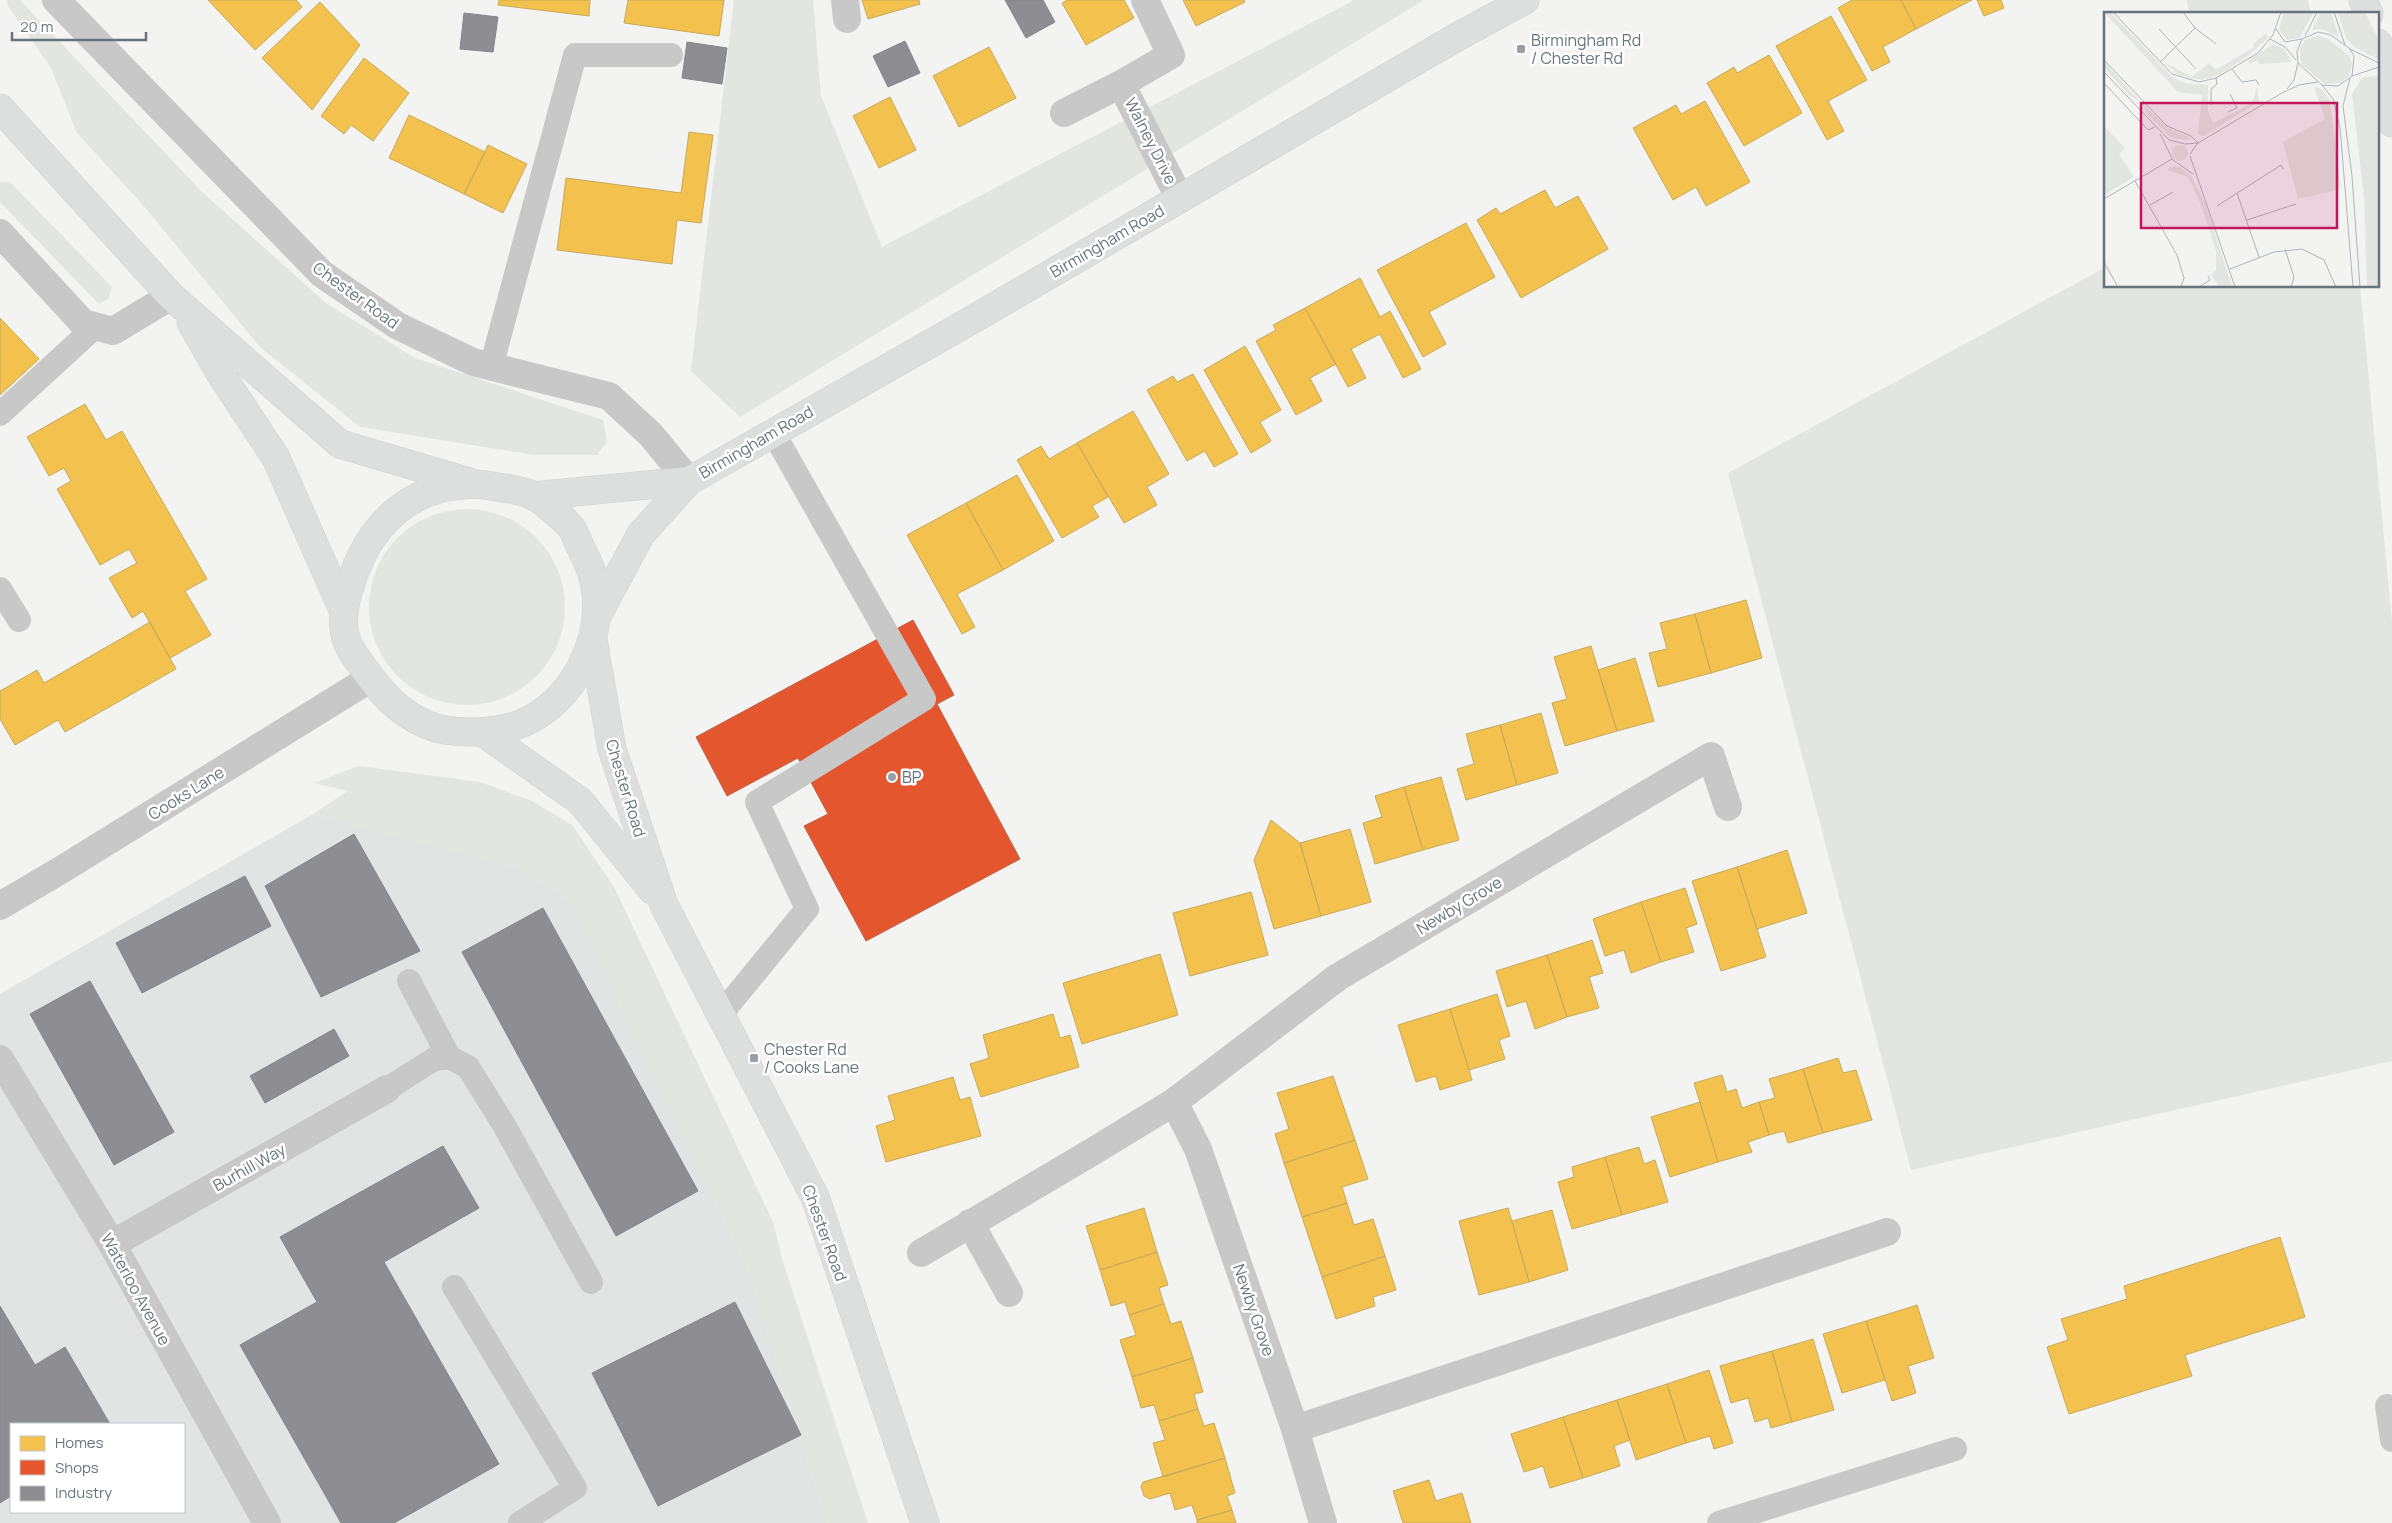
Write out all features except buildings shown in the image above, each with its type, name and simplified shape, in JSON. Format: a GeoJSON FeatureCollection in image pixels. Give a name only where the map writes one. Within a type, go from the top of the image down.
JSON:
{"type":"FeatureCollection","features":[{"type":"Feature","properties":{"kind":"main road","name":"Birmingham Road"},"geometry":{"type":"LineString","coordinates":[[342,610],[348,643],[371,678],[386,698],[422,722],[444,730],[482,732],[523,722],[559,699],[587,658],[595,628],[641,534],[689,481],[1180,199],[1457,37],[1525,0]]}},
{"type":"Feature","properties":{"kind":"main road"},"geometry":{"type":"LineString","coordinates":[[2364,0],[2368,12]]}},
{"type":"Feature","properties":{"kind":"main road"},"geometry":{"type":"LineString","coordinates":[[2380,54],[2392,123]]}},
{"type":"Feature","properties":{"kind":"main road"},"geometry":{"type":"LineString","coordinates":[[0,108],[176,299],[340,444],[478,484],[507,488],[533,496]]}},
{"type":"Feature","properties":{"kind":"main road"},"geometry":{"type":"LineString","coordinates":[[176,299],[220,372],[276,458],[342,610]]}},
{"type":"Feature","properties":{"kind":"main road","name":"Birmingham Road"},"geometry":{"type":"LineString","coordinates":[[533,496],[689,481]]}},
{"type":"Feature","properties":{"kind":"main road"},"geometry":{"type":"LineString","coordinates":[[342,610],[355,568],[368,540],[386,520],[402,506],[421,495],[444,488],[478,484]]}},
{"type":"Feature","properties":{"kind":"main road","name":"Chester Road"},"geometry":{"type":"LineString","coordinates":[[533,496],[570,526],[589,564],[595,585],[595,628],[612,749],[664,905],[815,1197],[925,1523]]}},
{"type":"Feature","properties":{"kind":"main road","name":"Chester Road"},"geometry":{"type":"LineString","coordinates":[[482,732],[580,801],[664,905]]}},
{"type":"Feature","properties":{"kind":"street","name":"Chester Road"},"geometry":{"type":"LineString","coordinates":[[56,0],[322,274],[398,326],[473,362],[609,396],[651,435],[689,481]]}},
{"type":"Feature","properties":{"kind":"street","name":"Walney Drive"},"geometry":{"type":"LineString","coordinates":[[1064,113],[1121,84],[1171,55],[1145,0]]}},
{"type":"Feature","properties":{"kind":"street","name":"Walney Drive"},"geometry":{"type":"LineString","coordinates":[[1121,84],[1180,199]]}},
{"type":"Feature","properties":{"kind":"street"},"geometry":{"type":"LineString","coordinates":[[0,233],[83,322],[113,331],[176,299]]}},
{"type":"Feature","properties":{"kind":"street","name":"Cooks Lane"},"geometry":{"type":"LineString","coordinates":[[0,906],[78,860],[371,678]]}},
{"type":"Feature","properties":{"kind":"street","name":"Newby Grove"},"geometry":{"type":"LineString","coordinates":[[921,1253],[970,1222],[1092,1152],[1174,1102],[1338,977],[1710,756],[1728,807]]}},
{"type":"Feature","properties":{"kind":"street","name":"Waterloo Avenue"},"geometry":{"type":"LineString","coordinates":[[0,1059],[112,1244],[267,1523]]}},
{"type":"Feature","properties":{"kind":"street","name":"Burhill Way"},"geometry":{"type":"LineString","coordinates":[[112,1244],[387,1089]]}},
{"type":"Feature","properties":{"kind":"street","name":"Newby Grove"},"geometry":{"type":"LineString","coordinates":[[1174,1102],[1198,1149],[1295,1429],[1323,1523]]}},
{"type":"Feature","properties":{"kind":"street"},"geometry":{"type":"LineString","coordinates":[[970,1222],[1009,1293]]}},
{"type":"Feature","properties":{"kind":"street"},"geometry":{"type":"LineString","coordinates":[[1295,1429],[1887,1232]]}},
{"type":"Feature","properties":{"kind":"lane"},"geometry":{"type":"LineString","coordinates":[[492,367],[575,55],[670,55]]}},
{"type":"Feature","properties":{"kind":"lane"},"geometry":{"type":"LineString","coordinates":[[0,414],[96,326]]}},
{"type":"Feature","properties":{"kind":"lane"},"geometry":{"type":"LineString","coordinates":[[721,1014],[807,909],[757,802],[924,699],[774,432]]}},
{"type":"Feature","properties":{"kind":"lane"},"geometry":{"type":"LineString","coordinates":[[0,590],[19,620]]}},
{"type":"Feature","properties":{"kind":"lane"},"geometry":{"type":"LineString","coordinates":[[409,981],[449,1057],[468,1067],[504,1125],[591,1282]]}},
{"type":"Feature","properties":{"kind":"lane"},"geometry":{"type":"LineString","coordinates":[[387,1089],[434,1059],[449,1057]]}},
{"type":"Feature","properties":{"kind":"lane"},"geometry":{"type":"LineString","coordinates":[[454,1287],[575,1488],[520,1523]]}},
{"type":"Feature","properties":{"kind":"lane"},"geometry":{"type":"LineString","coordinates":[[2388,1406],[2392,1440]]}},
{"type":"Feature","properties":{"kind":"lane"},"geometry":{"type":"LineString","coordinates":[[1719,1523],[1955,1449]]}},
{"type":"Feature","properties":{"kind":"shaded area"},"geometry":{"type":"Polygon","coordinates":[[[7,0],[20,0],[202,192],[326,303],[415,358],[603,420],[607,442],[597,455],[535,455],[360,427],[260,347],[143,205],[77,133],[51,68],[8,6],[7,0]]]}},
{"type":"Feature","properties":{"kind":"shaded area"},"geometry":{"type":"Polygon","coordinates":[[[734,0],[813,0],[821,96],[882,247],[1352,0],[1424,0],[740,417],[691,371],[734,0]]]}},
{"type":"Feature","properties":{"kind":"shaded area"},"geometry":{"type":"Polygon","coordinates":[[[2186,0],[2308,0],[2311,12],[2189,12],[2186,0]]]}},
{"type":"Feature","properties":{"kind":"shaded area"},"geometry":{"type":"Polygon","coordinates":[[[0,182],[10,182],[112,287],[108,299],[99,304],[0,202],[0,182]]]}},
{"type":"Feature","properties":{"kind":"shaded area"},"geometry":{"type":"Polygon","coordinates":[[[2104,268],[2104,288],[2360,288],[2392,622],[2392,1061],[1911,1170],[1728,473],[2104,268]]]}},
{"type":"Feature","properties":{"kind":"shaded area"},"geometry":{"type":"Polygon","coordinates":[[[467,509],[486,511],[504,517],[521,526],[536,538],[548,553],[557,570],[563,588],[565,607],[563,626],[557,644],[548,661],[536,676],[521,688],[504,697],[486,703],[467,705],[448,703],[430,697],[413,688],[398,676],[386,661],[377,644],[371,626],[369,607],[371,588],[377,570],[386,553],[398,538],[413,526],[430,517],[448,511],[467,509]]]}},
{"type":"Feature","properties":{"kind":"shaded area"},"geometry":{"type":"Polygon","coordinates":[[[359,766],[480,782],[532,801],[572,825],[614,887],[773,1222],[783,1262],[868,1523],[827,1523],[748,1270],[569,900],[516,867],[313,814],[348,791],[314,783],[359,766]]]}},
{"type":"Feature","properties":{"kind":"shaded area"},"geometry":{"type":"Polygon","coordinates":[[[313,814],[516,867],[569,900],[748,1270],[827,1523],[0,1523],[0,994],[313,814]]]}},
{"type":"Feature","properties":{"kind":"place","name":"Birmingham Rd / Chester Rd"},"geometry":{"type":"Point","coordinates":[1521,49]}},
{"type":"Feature","properties":{"kind":"place","name":"BP"},"geometry":{"type":"Point","coordinates":[892,777]}},
{"type":"Feature","properties":{"kind":"place","name":"Chester Rd / Cooks Lane"},"geometry":{"type":"Point","coordinates":[754,1058]}}]}
